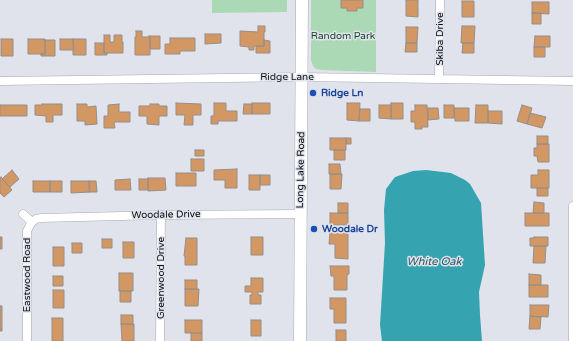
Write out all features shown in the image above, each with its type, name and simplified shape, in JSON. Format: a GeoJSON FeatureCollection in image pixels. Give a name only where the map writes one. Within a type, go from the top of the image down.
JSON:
{"type":"FeatureCollection","features":[{"type":"Feature","properties":{"kind":"street","name":"Long Lake Road"},"geometry":{"type":"LineString","coordinates":[[300,341],[302,0]]}},
{"type":"Feature","properties":{"kind":"street","name":"Skiba Drive"},"geometry":{"type":"LineString","coordinates":[[439,79],[440,0]]}},
{"type":"Feature","properties":{"kind":"street","name":"Ridge Lane"},"geometry":{"type":"LineString","coordinates":[[0,81],[302,77],[573,81]]}},
{"type":"Feature","properties":{"kind":"street"},"geometry":{"type":"LineString","coordinates":[[573,206],[573,341]]}},
{"type":"Feature","properties":{"kind":"street"},"geometry":{"type":"LineString","coordinates":[[23,214],[32,222]]}},
{"type":"Feature","properties":{"kind":"street","name":"Woodale Drive"},"geometry":{"type":"LineString","coordinates":[[32,222],[38,218],[300,214]]}},
{"type":"Feature","properties":{"kind":"street","name":"Greenwood Drive"},"geometry":{"type":"LineString","coordinates":[[160,341],[161,215]]}},
{"type":"Feature","properties":{"kind":"street","name":"Eastwood Road"},"geometry":{"type":"LineString","coordinates":[[26,341],[27,231],[32,222]]}},
{"type":"Feature","properties":{"kind":"green space"},"geometry":{"type":"Polygon","coordinates":[[[212,0],[287,0],[287,12],[212,13],[212,0]]]}},
{"type":"Feature","properties":{"kind":"green space","name":"Random Park"},"geometry":{"type":"Polygon","coordinates":[[[311,0],[376,0],[376,72],[322,70],[316,69],[313,66],[311,60],[311,0]]]}},
{"type":"Feature","properties":{"kind":"water","name":"White Oak"},"geometry":{"type":"Polygon","coordinates":[[[426,170],[451,173],[465,180],[470,184],[481,203],[485,265],[479,292],[482,341],[382,341],[380,325],[385,243],[384,210],[386,189],[395,177],[413,171],[426,170]]]}},
{"type":"Feature","properties":{"kind":"building"},"geometry":{"type":"Polygon","coordinates":[[[341,0],[363,0],[363,8],[357,8],[357,11],[347,11],[347,8],[341,8],[341,0]]]}},
{"type":"Feature","properties":{"kind":"building"},"geometry":{"type":"Polygon","coordinates":[[[406,0],[418,0],[418,17],[406,16],[406,0]]]}},
{"type":"Feature","properties":{"kind":"building"},"geometry":{"type":"Polygon","coordinates":[[[462,1],[474,1],[474,17],[462,17],[462,1]]]}},
{"type":"Feature","properties":{"kind":"building"},"geometry":{"type":"Polygon","coordinates":[[[532,2],[549,2],[549,14],[532,13],[532,2]]]}},
{"type":"Feature","properties":{"kind":"building"},"geometry":{"type":"Polygon","coordinates":[[[532,13],[541,13],[541,24],[532,24],[532,13]]]}},
{"type":"Feature","properties":{"kind":"building"},"geometry":{"type":"Polygon","coordinates":[[[258,26],[265,26],[264,46],[254,46],[254,50],[249,50],[249,47],[240,46],[240,31],[258,32],[258,26]]]}},
{"type":"Feature","properties":{"kind":"building"},"geometry":{"type":"Polygon","coordinates":[[[462,26],[475,26],[474,43],[461,43],[462,26]]]}},
{"type":"Feature","properties":{"kind":"building"},"geometry":{"type":"Polygon","coordinates":[[[406,27],[418,27],[417,43],[406,43],[406,27]]]}},
{"type":"Feature","properties":{"kind":"building"},"geometry":{"type":"Polygon","coordinates":[[[136,31],[142,31],[142,37],[150,37],[150,55],[135,55],[136,31]]]}},
{"type":"Feature","properties":{"kind":"building"},"geometry":{"type":"Polygon","coordinates":[[[205,34],[221,34],[221,43],[205,44],[205,34]]]}},
{"type":"Feature","properties":{"kind":"building"},"geometry":{"type":"Polygon","coordinates":[[[104,35],[110,35],[110,42],[114,42],[114,35],[122,35],[123,53],[104,53],[104,35]]]}},
{"type":"Feature","properties":{"kind":"building"},"geometry":{"type":"Polygon","coordinates":[[[149,36],[160,36],[160,49],[150,49],[149,36]]]}},
{"type":"Feature","properties":{"kind":"building"},"geometry":{"type":"Polygon","coordinates":[[[535,36],[550,36],[550,47],[534,47],[535,36]]]}},
{"type":"Feature","properties":{"kind":"building"},"geometry":{"type":"Polygon","coordinates":[[[170,38],[195,38],[195,51],[180,51],[180,54],[165,54],[165,44],[170,44],[170,38]]]}},
{"type":"Feature","properties":{"kind":"building"},"geometry":{"type":"Polygon","coordinates":[[[1,39],[13,39],[13,56],[1,56],[1,39]]]}},
{"type":"Feature","properties":{"kind":"building"},"geometry":{"type":"Polygon","coordinates":[[[28,39],[45,39],[45,54],[28,54],[28,39]]]}},
{"type":"Feature","properties":{"kind":"building"},"geometry":{"type":"Polygon","coordinates":[[[60,39],[73,39],[74,50],[60,50],[60,39]]]}},
{"type":"Feature","properties":{"kind":"building"},"geometry":{"type":"Polygon","coordinates":[[[73,39],[86,39],[86,55],[73,55],[73,39]]]}},
{"type":"Feature","properties":{"kind":"building"},"geometry":{"type":"Polygon","coordinates":[[[45,40],[55,40],[55,56],[41,56],[41,54],[45,54],[45,40]]]}},
{"type":"Feature","properties":{"kind":"building"},"geometry":{"type":"Polygon","coordinates":[[[264,40],[270,41],[270,53],[256,53],[256,46],[264,46],[264,40]]]}},
{"type":"Feature","properties":{"kind":"building"},"geometry":{"type":"Polygon","coordinates":[[[95,43],[104,43],[104,53],[107,53],[107,55],[95,55],[95,43]]]}},
{"type":"Feature","properties":{"kind":"building"},"geometry":{"type":"Polygon","coordinates":[[[406,43],[417,43],[417,52],[405,52],[406,43]]]}},
{"type":"Feature","properties":{"kind":"building"},"geometry":{"type":"Polygon","coordinates":[[[463,43],[474,43],[474,53],[462,53],[463,43]]]}},
{"type":"Feature","properties":{"kind":"building"},"geometry":{"type":"Polygon","coordinates":[[[534,47],[545,47],[545,57],[534,57],[534,47]]]}},
{"type":"Feature","properties":{"kind":"building"},"geometry":{"type":"Polygon","coordinates":[[[176,103],[201,104],[201,115],[193,115],[193,125],[184,125],[185,115],[176,115],[176,103]]]}},
{"type":"Feature","properties":{"kind":"building"},"geometry":{"type":"Polygon","coordinates":[[[214,103],[226,103],[226,111],[237,111],[237,121],[218,121],[218,124],[211,124],[211,116],[214,116],[214,103]]]}},
{"type":"Feature","properties":{"kind":"building"},"geometry":{"type":"Polygon","coordinates":[[[252,103],[270,103],[270,114],[252,114],[252,103]]]}},
{"type":"Feature","properties":{"kind":"building"},"geometry":{"type":"Polygon","coordinates":[[[347,103],[360,103],[359,121],[347,120],[347,103]]]}},
{"type":"Feature","properties":{"kind":"building"},"geometry":{"type":"Polygon","coordinates":[[[391,103],[403,103],[403,119],[391,119],[391,103]]]}},
{"type":"Feature","properties":{"kind":"building"},"geometry":{"type":"Polygon","coordinates":[[[62,104],[62,115],[53,115],[53,122],[46,122],[46,116],[35,115],[35,105],[62,104]]]}},
{"type":"Feature","properties":{"kind":"building"},"geometry":{"type":"Polygon","coordinates":[[[77,104],[87,104],[87,107],[96,106],[97,124],[85,125],[85,121],[77,121],[77,104]]]}},
{"type":"Feature","properties":{"kind":"building"},"geometry":{"type":"Polygon","coordinates":[[[119,104],[119,112],[130,112],[130,122],[114,122],[115,128],[104,128],[104,116],[108,116],[108,105],[119,104]]]}},
{"type":"Feature","properties":{"kind":"building"},"geometry":{"type":"Polygon","coordinates":[[[150,104],[167,106],[167,116],[159,116],[159,125],[147,124],[147,116],[139,116],[139,106],[150,106],[150,104]]]}},
{"type":"Feature","properties":{"kind":"building"},"geometry":{"type":"Polygon","coordinates":[[[244,104],[252,104],[252,114],[243,114],[244,104]]]}},
{"type":"Feature","properties":{"kind":"building"},"geometry":{"type":"Polygon","coordinates":[[[0,105],[27,105],[27,116],[0,116],[0,105]]]}},
{"type":"Feature","properties":{"kind":"building"},"geometry":{"type":"Polygon","coordinates":[[[379,105],[391,105],[391,119],[379,118],[379,105]]]}},
{"type":"Feature","properties":{"kind":"building"},"geometry":{"type":"Polygon","coordinates":[[[415,105],[427,105],[428,127],[415,129],[415,122],[411,122],[411,111],[415,111],[415,105]]]}},
{"type":"Feature","properties":{"kind":"building"},"geometry":{"type":"Polygon","coordinates":[[[444,105],[454,105],[454,118],[444,118],[444,105]]]}},
{"type":"Feature","properties":{"kind":"building"},"geometry":{"type":"Polygon","coordinates":[[[476,105],[488,105],[488,123],[475,123],[476,105]]]}},
{"type":"Feature","properties":{"kind":"building"},"geometry":{"type":"Polygon","coordinates":[[[522,105],[532,108],[527,124],[517,121],[522,105]]]}},
{"type":"Feature","properties":{"kind":"building"},"geometry":{"type":"Polygon","coordinates":[[[428,108],[438,108],[439,119],[428,120],[428,108]]]}},
{"type":"Feature","properties":{"kind":"building"},"geometry":{"type":"Polygon","coordinates":[[[454,108],[469,108],[469,121],[455,121],[454,108]]]}},
{"type":"Feature","properties":{"kind":"building"},"geometry":{"type":"Polygon","coordinates":[[[360,109],[370,109],[370,121],[359,121],[360,109]]]}},
{"type":"Feature","properties":{"kind":"building"},"geometry":{"type":"Polygon","coordinates":[[[488,111],[502,111],[502,124],[488,123],[488,111]]]}},
{"type":"Feature","properties":{"kind":"building"},"geometry":{"type":"Polygon","coordinates":[[[530,113],[546,117],[542,128],[527,124],[530,113]]]}},
{"type":"Feature","properties":{"kind":"building"},"geometry":{"type":"Polygon","coordinates":[[[537,136],[548,136],[548,144],[537,144],[537,136]]]}},
{"type":"Feature","properties":{"kind":"building"},"geometry":{"type":"Polygon","coordinates":[[[330,138],[346,138],[346,150],[330,150],[330,138]]]}},
{"type":"Feature","properties":{"kind":"building"},"geometry":{"type":"Polygon","coordinates":[[[346,138],[351,138],[351,144],[346,144],[346,138]]]}},
{"type":"Feature","properties":{"kind":"building"},"geometry":{"type":"Polygon","coordinates":[[[537,144],[549,144],[549,162],[538,162],[537,156],[534,156],[534,148],[537,148],[537,144]]]}},
{"type":"Feature","properties":{"kind":"building"},"geometry":{"type":"Polygon","coordinates":[[[195,150],[204,150],[204,156],[195,156],[195,150]]]}},
{"type":"Feature","properties":{"kind":"building"},"geometry":{"type":"Polygon","coordinates":[[[334,150],[345,150],[345,160],[334,160],[334,150]]]}},
{"type":"Feature","properties":{"kind":"building"},"geometry":{"type":"Polygon","coordinates":[[[191,159],[204,159],[204,171],[191,171],[191,159]]]}},
{"type":"Feature","properties":{"kind":"building"},"geometry":{"type":"Polygon","coordinates":[[[329,164],[340,164],[341,174],[329,174],[329,164]]]}},
{"type":"Feature","properties":{"kind":"building"},"geometry":{"type":"Polygon","coordinates":[[[237,169],[237,188],[225,188],[225,180],[214,180],[214,170],[237,169]]]}},
{"type":"Feature","properties":{"kind":"building"},"geometry":{"type":"Polygon","coordinates":[[[12,170],[19,179],[10,187],[2,179],[12,170]]]}},
{"type":"Feature","properties":{"kind":"building"},"geometry":{"type":"Polygon","coordinates":[[[538,170],[549,170],[549,188],[531,188],[531,175],[538,175],[538,170]]]}},
{"type":"Feature","properties":{"kind":"building"},"geometry":{"type":"Polygon","coordinates":[[[176,173],[196,173],[196,186],[176,186],[176,173]]]}},
{"type":"Feature","properties":{"kind":"building"},"geometry":{"type":"Polygon","coordinates":[[[330,174],[342,174],[341,189],[330,189],[330,174]]]}},
{"type":"Feature","properties":{"kind":"building"},"geometry":{"type":"Polygon","coordinates":[[[249,175],[260,175],[260,190],[249,190],[249,175]]]}},
{"type":"Feature","properties":{"kind":"building"},"geometry":{"type":"Polygon","coordinates":[[[260,175],[270,175],[270,185],[260,185],[260,175]]]}},
{"type":"Feature","properties":{"kind":"building"},"geometry":{"type":"Polygon","coordinates":[[[1,177],[12,190],[4,197],[0,193],[1,177]]]}},
{"type":"Feature","properties":{"kind":"building"},"geometry":{"type":"Polygon","coordinates":[[[148,178],[165,178],[166,190],[148,191],[148,178]]]}},
{"type":"Feature","properties":{"kind":"building"},"geometry":{"type":"Polygon","coordinates":[[[130,179],[131,190],[115,190],[115,180],[130,179]]]}},
{"type":"Feature","properties":{"kind":"building"},"geometry":{"type":"Polygon","coordinates":[[[139,179],[148,179],[148,190],[139,190],[139,179]]]}},
{"type":"Feature","properties":{"kind":"building"},"geometry":{"type":"Polygon","coordinates":[[[33,181],[50,181],[50,192],[33,192],[33,181]]]}},
{"type":"Feature","properties":{"kind":"building"},"geometry":{"type":"Polygon","coordinates":[[[50,181],[62,181],[62,192],[50,192],[50,181]]]}},
{"type":"Feature","properties":{"kind":"building"},"geometry":{"type":"Polygon","coordinates":[[[71,181],[89,181],[90,192],[71,193],[71,181]]]}},
{"type":"Feature","properties":{"kind":"building"},"geometry":{"type":"Polygon","coordinates":[[[89,181],[96,181],[97,192],[89,192],[89,181]]]}},
{"type":"Feature","properties":{"kind":"building"},"geometry":{"type":"Polygon","coordinates":[[[537,188],[548,188],[548,196],[537,196],[537,188]]]}},
{"type":"Feature","properties":{"kind":"building"},"geometry":{"type":"Polygon","coordinates":[[[534,202],[544,203],[544,213],[533,213],[534,202]]]}},
{"type":"Feature","properties":{"kind":"building"},"geometry":{"type":"Polygon","coordinates":[[[338,203],[348,203],[348,213],[338,213],[338,203]]]}},
{"type":"Feature","properties":{"kind":"building"},"geometry":{"type":"Polygon","coordinates":[[[330,213],[348,213],[348,225],[330,225],[330,213]]]}},
{"type":"Feature","properties":{"kind":"building"},"geometry":{"type":"Polygon","coordinates":[[[525,213],[549,213],[549,226],[525,226],[525,213]]]}},
{"type":"Feature","properties":{"kind":"building"},"geometry":{"type":"Polygon","coordinates":[[[330,232],[348,232],[348,259],[335,258],[335,244],[329,244],[330,232]]]}},
{"type":"Feature","properties":{"kind":"building"},"geometry":{"type":"Polygon","coordinates":[[[0,237],[2,237],[2,249],[0,249],[0,237]]]}},
{"type":"Feature","properties":{"kind":"building"},"geometry":{"type":"Polygon","coordinates":[[[251,237],[263,237],[263,255],[251,255],[251,237]]]}},
{"type":"Feature","properties":{"kind":"building"},"geometry":{"type":"Polygon","coordinates":[[[548,237],[548,246],[530,246],[530,238],[548,237]]]}},
{"type":"Feature","properties":{"kind":"building"},"geometry":{"type":"Polygon","coordinates":[[[186,238],[197,238],[197,265],[185,265],[184,256],[186,238]]]}},
{"type":"Feature","properties":{"kind":"building"},"geometry":{"type":"Polygon","coordinates":[[[102,239],[112,239],[112,248],[102,248],[102,239]]]}},
{"type":"Feature","properties":{"kind":"building"},"geometry":{"type":"Polygon","coordinates":[[[123,242],[134,242],[134,258],[123,258],[123,242]]]}},
{"type":"Feature","properties":{"kind":"building"},"geometry":{"type":"Polygon","coordinates":[[[72,243],[82,243],[82,253],[72,253],[72,243]]]}},
{"type":"Feature","properties":{"kind":"building"},"geometry":{"type":"Polygon","coordinates":[[[534,246],[546,246],[545,263],[533,263],[534,246]]]}},
{"type":"Feature","properties":{"kind":"building"},"geometry":{"type":"Polygon","coordinates":[[[53,247],[64,247],[64,266],[53,266],[53,247]]]}},
{"type":"Feature","properties":{"kind":"building"},"geometry":{"type":"Polygon","coordinates":[[[330,266],[349,266],[349,274],[347,275],[347,290],[334,290],[334,276],[331,276],[330,266]]]}},
{"type":"Feature","properties":{"kind":"building"},"geometry":{"type":"Polygon","coordinates":[[[119,273],[133,273],[133,291],[119,291],[119,273]]]}},
{"type":"Feature","properties":{"kind":"building"},"geometry":{"type":"Polygon","coordinates":[[[529,274],[541,275],[541,285],[529,285],[529,274]]]}},
{"type":"Feature","properties":{"kind":"building"},"geometry":{"type":"Polygon","coordinates":[[[53,276],[63,276],[63,286],[53,286],[53,276]]]}},
{"type":"Feature","properties":{"kind":"building"},"geometry":{"type":"Polygon","coordinates":[[[251,278],[263,278],[263,292],[258,292],[258,295],[261,295],[261,304],[250,304],[250,295],[252,295],[252,292],[245,292],[245,286],[251,286],[251,278]]]}},
{"type":"Feature","properties":{"kind":"building"},"geometry":{"type":"Polygon","coordinates":[[[185,280],[197,280],[197,289],[185,289],[185,280]]]}},
{"type":"Feature","properties":{"kind":"building"},"geometry":{"type":"Polygon","coordinates":[[[529,285],[548,285],[548,297],[529,297],[529,285]]]}},
{"type":"Feature","properties":{"kind":"building"},"geometry":{"type":"Polygon","coordinates":[[[185,289],[199,289],[198,306],[185,306],[185,289]]]}},
{"type":"Feature","properties":{"kind":"building"},"geometry":{"type":"Polygon","coordinates":[[[53,290],[64,290],[64,308],[53,308],[53,290]]]}},
{"type":"Feature","properties":{"kind":"building"},"geometry":{"type":"Polygon","coordinates":[[[120,291],[131,291],[131,302],[120,302],[120,291]]]}},
{"type":"Feature","properties":{"kind":"building"},"geometry":{"type":"Polygon","coordinates":[[[330,298],[346,298],[346,323],[334,323],[334,309],[330,309],[330,298]]]}},
{"type":"Feature","properties":{"kind":"building"},"geometry":{"type":"Polygon","coordinates":[[[530,305],[549,305],[548,317],[530,316],[530,305]]]}},
{"type":"Feature","properties":{"kind":"building"},"geometry":{"type":"Polygon","coordinates":[[[0,306],[2,306],[2,331],[0,331],[0,306]]]}},
{"type":"Feature","properties":{"kind":"building"},"geometry":{"type":"Polygon","coordinates":[[[121,315],[133,315],[133,324],[121,324],[121,315]]]}},
{"type":"Feature","properties":{"kind":"building"},"geometry":{"type":"Polygon","coordinates":[[[530,316],[541,317],[540,329],[529,329],[530,316]]]}},
{"type":"Feature","properties":{"kind":"building"},"geometry":{"type":"Polygon","coordinates":[[[52,318],[63,318],[63,341],[52,341],[52,318]]]}},
{"type":"Feature","properties":{"kind":"building"},"geometry":{"type":"Polygon","coordinates":[[[185,320],[202,320],[202,333],[185,333],[185,320]]]}},
{"type":"Feature","properties":{"kind":"building"},"geometry":{"type":"Polygon","coordinates":[[[251,320],[261,320],[261,336],[251,336],[251,320]]]}},
{"type":"Feature","properties":{"kind":"building"},"geometry":{"type":"Polygon","coordinates":[[[121,324],[134,324],[134,341],[122,341],[121,324]]]}},
{"type":"Feature","properties":{"kind":"building"},"geometry":{"type":"Polygon","coordinates":[[[336,330],[346,330],[346,341],[336,341],[336,330]]]}},
{"type":"Feature","properties":{"kind":"building"},"geometry":{"type":"Polygon","coordinates":[[[191,333],[202,333],[202,341],[191,341],[191,333]]]}},
{"type":"Feature","properties":{"kind":"place","name":"Ridge Ln"},"geometry":{"type":"Point","coordinates":[313,93]}},
{"type":"Feature","properties":{"kind":"place","name":"Woodale Dr"},"geometry":{"type":"Point","coordinates":[314,229]}}]}
